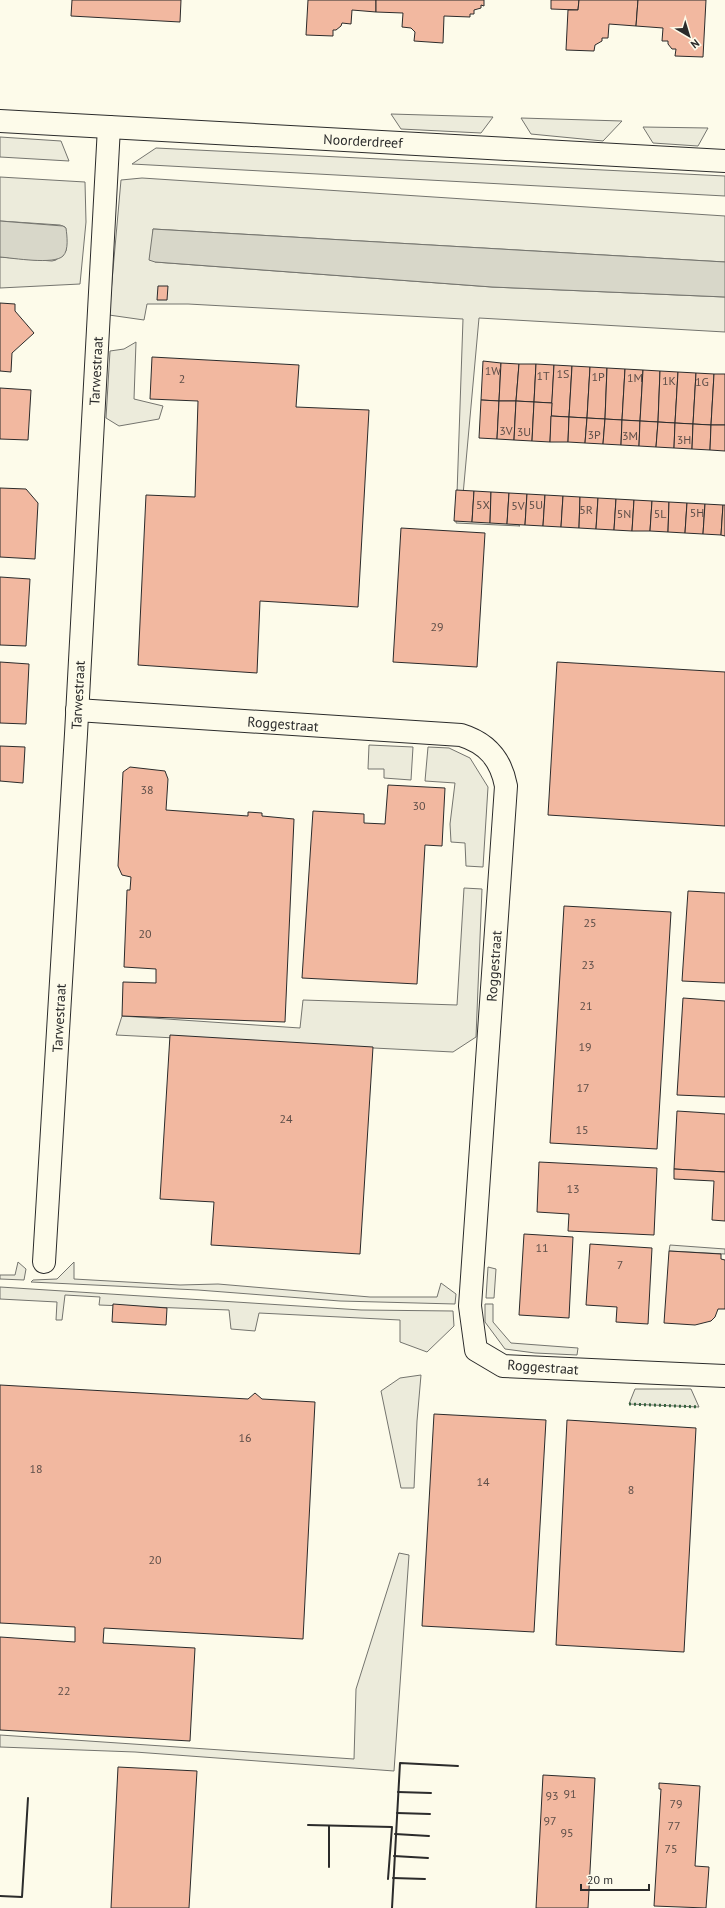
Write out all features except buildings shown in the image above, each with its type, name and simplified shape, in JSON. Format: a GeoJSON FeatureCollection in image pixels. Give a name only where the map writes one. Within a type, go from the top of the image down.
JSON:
{"type":"FeatureCollection","features":[{"type":"Feature","properties":{"kind":"street","name":"Noorderdreef"},"geometry":{"type":"LineString","coordinates":[[0,121],[725,161]]}},
{"type":"Feature","properties":{"kind":"street","name":"Tarwestraat"},"geometry":{"type":"LineString","coordinates":[[44,1262],[77,710],[109,127]]}},
{"type":"Feature","properties":{"kind":"street","name":"Roggestraat"},"geometry":{"type":"LineString","coordinates":[[77,710],[461,735],[472,738],[490,750],[501,767],[506,786],[470,1306],[476,1350],[503,1366],[725,1376]]}},
{"type":"Feature","properties":{"kind":"shaded area"},"geometry":{"type":"Polygon","coordinates":[[[391,114],[493,117],[481,133],[401,129],[391,114]]]}},
{"type":"Feature","properties":{"kind":"shaded area"},"geometry":{"type":"Polygon","coordinates":[[[521,118],[622,121],[603,141],[531,134],[521,118]]]}},
{"type":"Feature","properties":{"kind":"shaded area"},"geometry":{"type":"Polygon","coordinates":[[[643,127],[708,128],[698,146],[653,143],[643,127]]]}},
{"type":"Feature","properties":{"kind":"shaded area"},"geometry":{"type":"Polygon","coordinates":[[[0,137],[61,141],[69,161],[0,157],[0,137]]]}},
{"type":"Feature","properties":{"kind":"shaded area"},"geometry":{"type":"Polygon","coordinates":[[[156,148],[725,176],[725,196],[132,164],[156,148]]]}},
{"type":"Feature","properties":{"kind":"shaded area"},"geometry":{"type":"Polygon","coordinates":[[[0,177],[85,182],[86,222],[80,284],[0,288],[0,257],[52,261],[56,260],[66,251],[65,227],[60,225],[0,221],[0,177]]]}},
{"type":"Feature","properties":{"kind":"shaded area"},"geometry":{"type":"Polygon","coordinates":[[[142,178],[725,216],[725,262],[153,229],[155,262],[492,287],[725,297],[725,332],[479,318],[461,517],[514,522],[520,526],[456,523],[463,319],[188,304],[147,304],[144,320],[109,315],[121,180],[142,178]]]}},
{"type":"Feature","properties":{"kind":"shaded area"},"geometry":{"type":"Polygon","coordinates":[[[0,221],[63,226],[66,228],[67,239],[65,253],[58,259],[43,261],[0,257],[0,221]]]}},
{"type":"Feature","properties":{"kind":"shaded area"},"geometry":{"type":"Polygon","coordinates":[[[153,229],[725,262],[725,297],[492,287],[155,262],[149,260],[153,229]]]}},
{"type":"Feature","properties":{"kind":"shaded area"},"geometry":{"type":"Polygon","coordinates":[[[136,342],[134,399],[163,406],[159,419],[119,426],[106,418],[110,351],[124,349],[136,342]]]}},
{"type":"Feature","properties":{"kind":"shaded area"},"geometry":{"type":"Polygon","coordinates":[[[369,745],[413,747],[411,780],[384,778],[384,769],[368,769],[369,745]]]}},
{"type":"Feature","properties":{"kind":"shaded area"},"geometry":{"type":"Polygon","coordinates":[[[428,747],[449,748],[470,758],[488,787],[483,867],[466,866],[465,843],[451,842],[450,824],[455,783],[425,781],[428,747]]]}},
{"type":"Feature","properties":{"kind":"shaded area"},"geometry":{"type":"Polygon","coordinates":[[[464,888],[482,889],[476,1037],[453,1052],[116,1035],[122,1016],[300,1028],[303,1000],[457,1005],[464,888]]]}},
{"type":"Feature","properties":{"kind":"shaded area"},"geometry":{"type":"Polygon","coordinates":[[[670,1245],[725,1249],[725,1254],[669,1251],[670,1245]]]}},
{"type":"Feature","properties":{"kind":"shaded area"},"geometry":{"type":"Polygon","coordinates":[[[18,1262],[26,1269],[24,1280],[0,1279],[0,1275],[15,1275],[18,1262]]]}},
{"type":"Feature","properties":{"kind":"shaded area"},"geometry":{"type":"Polygon","coordinates":[[[74,1262],[74,1279],[180,1285],[218,1284],[370,1297],[437,1297],[441,1283],[456,1294],[455,1304],[340,1301],[198,1290],[31,1282],[33,1280],[57,1279],[74,1262]]]}},
{"type":"Feature","properties":{"kind":"shaded area"},"geometry":{"type":"Polygon","coordinates":[[[488,1267],[496,1269],[494,1298],[486,1298],[488,1267]]]}},
{"type":"Feature","properties":{"kind":"shaded area"},"geometry":{"type":"Polygon","coordinates":[[[0,1287],[361,1310],[453,1311],[454,1326],[427,1352],[400,1342],[400,1320],[259,1313],[255,1331],[231,1329],[229,1310],[99,1305],[100,1297],[65,1295],[62,1320],[56,1320],[57,1302],[0,1299],[0,1287]]]}},
{"type":"Feature","properties":{"kind":"shaded area"},"geometry":{"type":"Polygon","coordinates":[[[485,1304],[493,1304],[493,1322],[511,1343],[578,1348],[577,1355],[535,1353],[505,1349],[485,1322],[485,1304]]]}},
{"type":"Feature","properties":{"kind":"shaded area"},"geometry":{"type":"Polygon","coordinates":[[[421,1375],[414,1488],[401,1488],[381,1391],[400,1378],[421,1375]]]}},
{"type":"Feature","properties":{"kind":"shaded area"},"geometry":{"type":"Polygon","coordinates":[[[635,1389],[691,1389],[699,1407],[629,1404],[635,1389]]]}},
{"type":"Feature","properties":{"kind":"shaded area"},"geometry":{"type":"Polygon","coordinates":[[[399,1553],[409,1555],[394,1771],[135,1752],[0,1747],[0,1735],[354,1759],[356,1689],[399,1553]]]}},
{"type":"Feature","properties":{"kind":"hedge"},"geometry":{"type":"LineString","coordinates":[[629,1404],[699,1407]]}},
{"type":"Feature","properties":{"kind":"wall"},"geometry":{"type":"LineString","coordinates":[[392,1908],[400,1763],[458,1766]]}},
{"type":"Feature","properties":{"kind":"wall"},"geometry":{"type":"LineString","coordinates":[[398,1792],[431,1793]]}},
{"type":"Feature","properties":{"kind":"wall"},"geometry":{"type":"LineString","coordinates":[[0,1896],[22,1897],[28,1798]]}},
{"type":"Feature","properties":{"kind":"wall"},"geometry":{"type":"LineString","coordinates":[[397,1813],[430,1814]]}},
{"type":"Feature","properties":{"kind":"wall"},"geometry":{"type":"LineString","coordinates":[[308,1825],[392,1827],[388,1879]]}},
{"type":"Feature","properties":{"kind":"wall"},"geometry":{"type":"LineString","coordinates":[[329,1826],[329,1867]]}},
{"type":"Feature","properties":{"kind":"wall"},"geometry":{"type":"LineString","coordinates":[[395,1834],[429,1836]]}},
{"type":"Feature","properties":{"kind":"wall"},"geometry":{"type":"LineString","coordinates":[[394,1856],[428,1858]]}},
{"type":"Feature","properties":{"kind":"wall"},"geometry":{"type":"LineString","coordinates":[[393,1878],[425,1879]]}}]}
